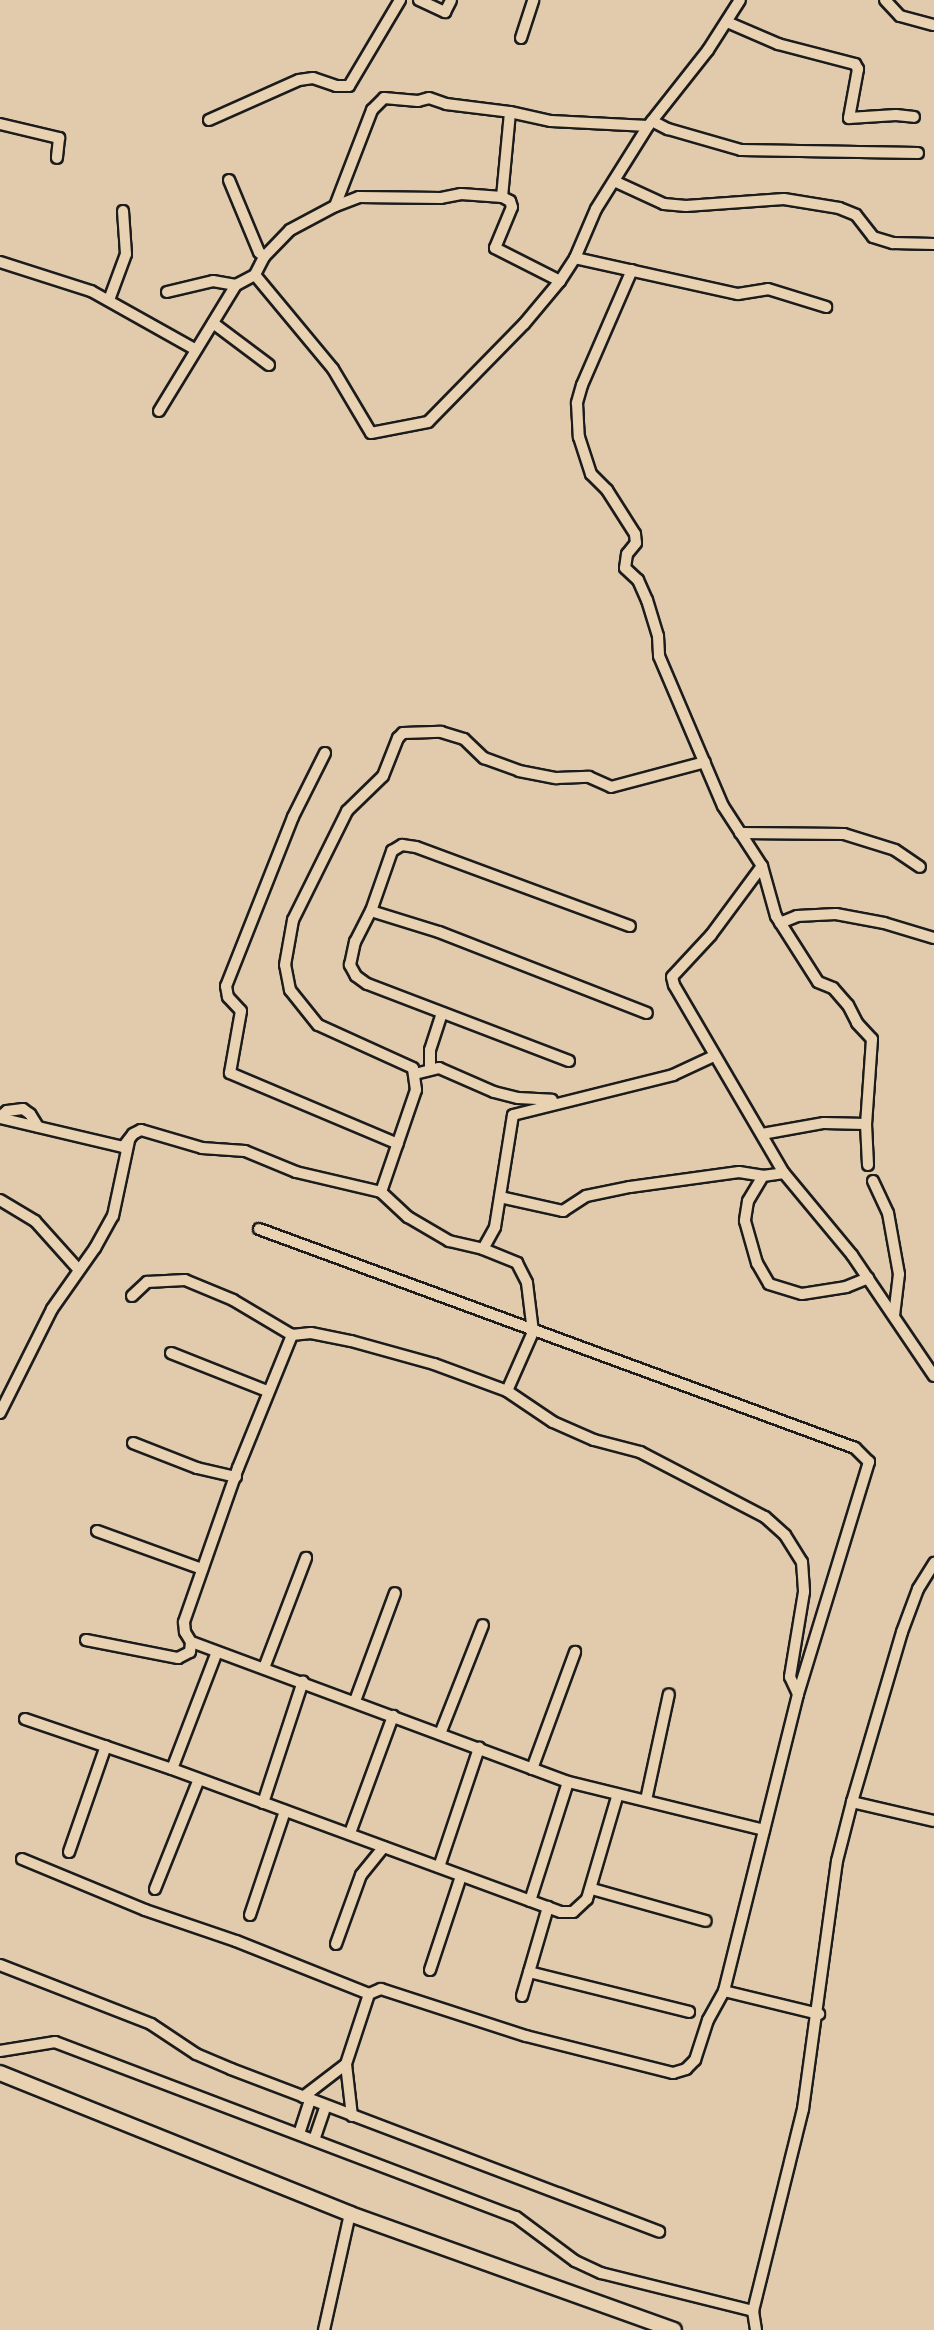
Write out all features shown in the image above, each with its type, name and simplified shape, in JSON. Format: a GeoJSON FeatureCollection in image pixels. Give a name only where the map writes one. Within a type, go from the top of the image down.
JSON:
{"type":"FeatureCollection","features":[{"type":"Feature","properties":{"kind":"main road"},"geometry":{"type":"LineString","coordinates":[[0,2073],[350,2214],[674,2330]]}},
{"type":"Feature","properties":{"kind":"street"},"geometry":{"type":"LineString","coordinates":[[209,120],[299,80],[313,78],[336,86],[349,86],[400,0]]}},
{"type":"Feature","properties":{"kind":"street"},"geometry":{"type":"LineString","coordinates":[[419,0],[445,12],[451,0]]}},
{"type":"Feature","properties":{"kind":"street"},"geometry":{"type":"LineString","coordinates":[[521,38],[533,0]]}},
{"type":"Feature","properties":{"kind":"street"},"geometry":{"type":"LineString","coordinates":[[255,275],[333,369],[371,433],[428,422],[524,324],[559,281],[575,258],[596,209],[650,123],[727,22],[740,0]]}},
{"type":"Feature","properties":{"kind":"street"},"geometry":{"type":"LineString","coordinates":[[885,0],[900,16],[934,25]]}},
{"type":"Feature","properties":{"kind":"street"},"geometry":{"type":"LineString","coordinates":[[727,22],[770,41],[855,64],[858,69],[849,118],[896,114],[914,117]]}},
{"type":"Feature","properties":{"kind":"street"},"geometry":{"type":"LineString","coordinates":[[335,206],[372,110],[384,98],[418,101],[429,98],[446,104],[510,112],[551,121],[650,123],[741,149],[918,153]]}},
{"type":"Feature","properties":{"kind":"street"},"geometry":{"type":"LineString","coordinates":[[502,197],[510,112]]}},
{"type":"Feature","properties":{"kind":"street"},"geometry":{"type":"LineString","coordinates":[[0,124],[59,138],[57,159]]}},
{"type":"Feature","properties":{"kind":"street"},"geometry":{"type":"LineString","coordinates":[[229,180],[259,252],[264,257]]}},
{"type":"Feature","properties":{"kind":"street"},"geometry":{"type":"LineString","coordinates":[[614,181],[664,204],[685,206],[784,199],[839,208],[856,215],[873,237],[893,243],[934,244]]}},
{"type":"Feature","properties":{"kind":"street"},"geometry":{"type":"LineString","coordinates":[[159,411],[236,285],[255,275],[264,257],[290,230],[335,206],[359,197],[441,198],[461,194],[502,197],[512,207],[495,248],[559,281]]}},
{"type":"Feature","properties":{"kind":"street"},"geometry":{"type":"LineString","coordinates":[[108,300],[126,254],[123,211]]}},
{"type":"Feature","properties":{"kind":"street"},"geometry":{"type":"LineString","coordinates":[[575,258],[738,294],[768,289],[825,307]]}},
{"type":"Feature","properties":{"kind":"street"},"geometry":{"type":"LineString","coordinates":[[0,262],[79,286],[196,350]]}},
{"type":"Feature","properties":{"kind":"street"},"geometry":{"type":"LineString","coordinates":[[632,270],[582,385],[578,403],[579,437],[591,474],[607,490],[635,534],[636,543],[627,554],[625,568],[638,580],[647,600],[658,636],[659,656],[723,806],[762,866],[768,896],[780,923],[818,982],[833,988],[848,1005],[857,1023],[872,1039],[866,1124],[868,1165]]}},
{"type":"Feature","properties":{"kind":"street"},"geometry":{"type":"LineString","coordinates":[[167,292],[213,281],[236,285]]}},
{"type":"Feature","properties":{"kind":"street"},"geometry":{"type":"LineString","coordinates":[[213,323],[269,365]]}},
{"type":"Feature","properties":{"kind":"street"},"geometry":{"type":"LineString","coordinates":[[381,1192],[416,1090],[413,1068],[318,1025],[290,990],[285,965],[293,920],[341,823],[347,811],[383,776],[398,738],[403,733],[441,732],[464,739],[484,758],[519,771],[556,778],[589,777],[611,786],[705,762]]}},
{"type":"Feature","properties":{"kind":"street"},"geometry":{"type":"LineString","coordinates":[[325,753],[286,835],[226,986],[228,997],[241,1011],[230,1073],[398,1144]]}},
{"type":"Feature","properties":{"kind":"street"},"geometry":{"type":"LineString","coordinates":[[740,833],[844,834],[895,850],[920,867]]}},
{"type":"Feature","properties":{"kind":"street"},"geometry":{"type":"LineString","coordinates":[[569,1061],[367,984],[356,975],[350,965],[355,942],[371,911],[392,851],[402,845],[416,847],[630,926]]}},
{"type":"Feature","properties":{"kind":"street"},"geometry":{"type":"LineString","coordinates":[[762,866],[711,935],[672,977],[714,1056],[784,1173],[868,1278],[934,1377]]}},
{"type":"Feature","properties":{"kind":"street"},"geometry":{"type":"LineString","coordinates":[[371,911],[439,932],[647,1013]]}},
{"type":"Feature","properties":{"kind":"street"},"geometry":{"type":"LineString","coordinates":[[780,923],[797,916],[836,914],[884,922],[934,938]]}},
{"type":"Feature","properties":{"kind":"street"},"geometry":{"type":"LineString","coordinates":[[430,1068],[430,1050],[442,1013]]}},
{"type":"Feature","properties":{"kind":"street"},"geometry":{"type":"LineString","coordinates":[[483,1249],[495,1227],[513,1115],[673,1075],[714,1056]]}},
{"type":"Feature","properties":{"kind":"street"},"geometry":{"type":"LineString","coordinates":[[415,1074],[430,1068],[450,1071],[494,1092],[519,1098],[575,1100]]}},
{"type":"Feature","properties":{"kind":"street"},"geometry":{"type":"LineString","coordinates":[[0,1118],[7,1111],[23,1109],[30,1114],[38,1127],[123,1147],[130,1141]]}},
{"type":"Feature","properties":{"kind":"street"},"geometry":{"type":"LineString","coordinates":[[762,1134],[824,1123],[866,1124]]}},
{"type":"Feature","properties":{"kind":"street"},"geometry":{"type":"LineString","coordinates":[[0,1413],[35,1339],[113,1216],[130,1141],[133,1134],[141,1130],[153,1131],[202,1148],[245,1151],[296,1172],[381,1192],[408,1217],[449,1241],[483,1249],[517,1263],[524,1273],[533,1332],[507,1391]]}},
{"type":"Feature","properties":{"kind":"street"},"geometry":{"type":"LineString","coordinates":[[500,1197],[563,1211],[586,1196],[631,1187],[738,1172],[763,1176],[784,1173]]}},
{"type":"Feature","properties":{"kind":"street"},"geometry":{"type":"LineString","coordinates":[[763,1176],[748,1200],[746,1221],[757,1263],[769,1284],[802,1294],[846,1287],[868,1278]]}},
{"type":"Feature","properties":{"kind":"street"},"geometry":{"type":"LineString","coordinates":[[873,1181],[888,1213],[899,1274],[894,1316]]}},
{"type":"Feature","properties":{"kind":"street"},"geometry":{"type":"LineString","coordinates":[[0,1200],[35,1221],[78,1269]]}},
{"type":"Feature","properties":{"kind":"street"},"geometry":{"type":"LineString","coordinates":[[22,1859],[145,1910],[236,1941],[369,1994],[382,1989],[526,2036],[673,2073],[686,2069],[695,2060],[708,2020],[724,1991],[798,1694],[869,1462],[863,1454],[615,1359],[533,1332],[423,1287],[259,1229]]}},
{"type":"Feature","properties":{"kind":"street"},"geometry":{"type":"LineString","coordinates":[[132,1296],[147,1282],[185,1280],[233,1300],[292,1335],[312,1333],[361,1343],[434,1364],[507,1391],[552,1422],[594,1440],[640,1452],[765,1517],[785,1535],[802,1562],[804,1592],[790,1677],[798,1694]]}},
{"type":"Feature","properties":{"kind":"street"},"geometry":{"type":"LineString","coordinates":[[86,1640],[178,1658],[190,1652],[191,1642],[185,1632],[184,1622],[267,1391],[292,1335]]}},
{"type":"Feature","properties":{"kind":"street"},"geometry":{"type":"LineString","coordinates":[[170,1353],[267,1391]]}},
{"type":"Feature","properties":{"kind":"street"},"geometry":{"type":"LineString","coordinates":[[133,1443],[197,1468],[236,1477]]}},
{"type":"Feature","properties":{"kind":"street"},"geometry":{"type":"LineString","coordinates":[[97,1531],[202,1569]]}},
{"type":"Feature","properties":{"kind":"street"},"geometry":{"type":"LineString","coordinates":[[264,1668],[306,1558]]}},
{"type":"Feature","properties":{"kind":"street"},"geometry":{"type":"LineString","coordinates":[[756,2330],[752,2311],[803,2109],[837,1861],[902,1632],[918,1588],[934,1563]]}},
{"type":"Feature","properties":{"kind":"street"},"geometry":{"type":"LineString","coordinates":[[355,1701],[395,1593]]}},
{"type":"Feature","properties":{"kind":"street"},"geometry":{"type":"LineString","coordinates":[[440,1734],[483,1625]]}},
{"type":"Feature","properties":{"kind":"street"},"geometry":{"type":"LineString","coordinates":[[191,1642],[303,1681],[568,1782],[764,1830]]}},
{"type":"Feature","properties":{"kind":"street"},"geometry":{"type":"LineString","coordinates":[[172,1769],[217,1652]]}},
{"type":"Feature","properties":{"kind":"street"},"geometry":{"type":"LineString","coordinates":[[532,1769],[575,1652]]}},
{"type":"Feature","properties":{"kind":"street"},"geometry":{"type":"LineString","coordinates":[[263,1803],[303,1681]]}},
{"type":"Feature","properties":{"kind":"street"},"geometry":{"type":"LineString","coordinates":[[646,1800],[669,1694]]}},
{"type":"Feature","properties":{"kind":"street"},"geometry":{"type":"LineString","coordinates":[[350,1833],[393,1716]]}},
{"type":"Feature","properties":{"kind":"street"},"geometry":{"type":"LineString","coordinates":[[25,1719],[350,1833],[530,1901],[573,1912],[581,1908],[592,1889],[618,1794]]}},
{"type":"Feature","properties":{"kind":"street"},"geometry":{"type":"LineString","coordinates":[[69,1852],[106,1746]]}},
{"type":"Feature","properties":{"kind":"street"},"geometry":{"type":"LineString","coordinates":[[439,1867],[479,1748]]}},
{"type":"Feature","properties":{"kind":"street"},"geometry":{"type":"LineString","coordinates":[[155,1889],[199,1779]]}},
{"type":"Feature","properties":{"kind":"street"},"geometry":{"type":"LineString","coordinates":[[530,1901],[568,1782]]}},
{"type":"Feature","properties":{"kind":"street"},"geometry":{"type":"LineString","coordinates":[[852,1802],[934,1821]]}},
{"type":"Feature","properties":{"kind":"street"},"geometry":{"type":"LineString","coordinates":[[250,1915],[285,1811]]}},
{"type":"Feature","properties":{"kind":"street"},"geometry":{"type":"LineString","coordinates":[[336,1944],[361,1875],[384,1847]]}},
{"type":"Feature","properties":{"kind":"street"},"geometry":{"type":"LineString","coordinates":[[430,1970],[461,1875]]}},
{"type":"Feature","properties":{"kind":"street"},"geometry":{"type":"LineString","coordinates":[[592,1889],[706,1921]]}},
{"type":"Feature","properties":{"kind":"street"},"geometry":{"type":"LineString","coordinates":[[522,1996],[548,1907]]}},
{"type":"Feature","properties":{"kind":"street"},"geometry":{"type":"LineString","coordinates":[[0,1965],[151,2024],[196,2054],[306,2099],[659,2232]]}},
{"type":"Feature","properties":{"kind":"street"},"geometry":{"type":"LineString","coordinates":[[528,1972],[688,2012]]}},
{"type":"Feature","properties":{"kind":"street"},"geometry":{"type":"LineString","coordinates":[[724,1991],[818,2014]]}},
{"type":"Feature","properties":{"kind":"street"},"geometry":{"type":"LineString","coordinates":[[352,2116],[346,2064],[369,1994]]}},
{"type":"Feature","properties":{"kind":"street"},"geometry":{"type":"LineString","coordinates":[[0,2051],[55,2042],[516,2217],[575,2261],[601,2273],[752,2311]]}},
{"type":"Feature","properties":{"kind":"street"},"geometry":{"type":"LineString","coordinates":[[299,2134],[306,2099],[346,2064]]}},
{"type":"Feature","properties":{"kind":"street"},"geometry":{"type":"LineString","coordinates":[[314,2140],[326,2106]]}},
{"type":"Feature","properties":{"kind":"street"},"geometry":{"type":"LineString","coordinates":[[324,2330],[350,2214]]}}]}
